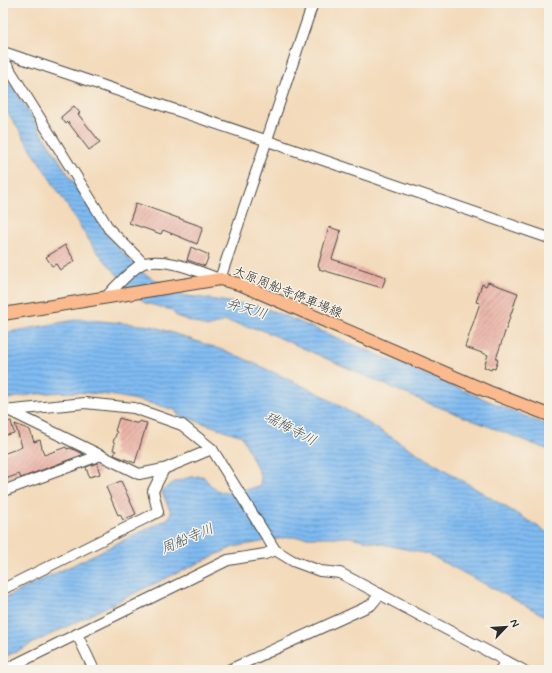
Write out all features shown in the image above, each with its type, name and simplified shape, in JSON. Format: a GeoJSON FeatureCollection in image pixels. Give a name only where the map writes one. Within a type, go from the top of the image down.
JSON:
{"type":"FeatureCollection","features":[{"type":"Feature","properties":{"kind":"main road","name":"大原周船寺停車場線"},"geometry":{"type":"LineString","coordinates":[[3,314],[107,296],[220,279],[242,286],[489,392],[549,415]]}},
{"type":"Feature","properties":{"kind":"street"},"geometry":{"type":"LineString","coordinates":[[107,296],[119,283],[143,263],[162,262],[220,279],[265,140],[312,3]]}},
{"type":"Feature","properties":{"kind":"street"},"geometry":{"type":"LineString","coordinates":[[3,52],[549,238]]}},
{"type":"Feature","properties":{"kind":"street"},"geometry":{"type":"LineString","coordinates":[[3,59],[109,229],[143,263]]}},
{"type":"Feature","properties":{"kind":"street"},"geometry":{"type":"LineString","coordinates":[[5,410],[85,403],[134,408],[182,425],[212,449],[275,550],[293,561],[320,571],[340,573],[523,670]]}},
{"type":"Feature","properties":{"kind":"street"},"geometry":{"type":"LineString","coordinates":[[5,410],[139,474],[164,469],[212,449]]}},
{"type":"Feature","properties":{"kind":"street"},"geometry":{"type":"LineString","coordinates":[[3,491],[101,455]]}},
{"type":"Feature","properties":{"kind":"street"},"geometry":{"type":"LineString","coordinates":[[3,589],[158,512],[153,491],[164,469]]}},
{"type":"Feature","properties":{"kind":"street"},"geometry":{"type":"LineString","coordinates":[[4,670],[228,560],[265,554],[275,550]]}},
{"type":"Feature","properties":{"kind":"street"},"geometry":{"type":"LineString","coordinates":[[229,670],[371,605],[380,594]]}},
{"type":"Feature","properties":{"kind":"street"},"geometry":{"type":"LineString","coordinates":[[77,634],[94,670]]}},
{"type":"Feature","properties":{"kind":"street"},"geometry":{"type":"LineString","coordinates":[[500,670],[506,661]]}},
{"type":"Feature","properties":{"kind":"water","name":"弁天川"},"geometry":{"type":"Polygon","coordinates":[[[3,72],[107,235],[141,272],[182,295],[263,307],[549,426],[549,450],[413,397],[262,330],[225,321],[207,327],[176,316],[172,310],[145,303],[126,285],[94,248],[3,105],[3,72]]]}},
{"type":"Feature","properties":{"kind":"water"},"geometry":{"type":"Polygon","coordinates":[[[81,319],[152,326],[234,354],[322,395],[537,526],[549,534],[549,618],[428,554],[350,537],[289,537],[233,547],[143,589],[3,658],[3,599],[169,518],[171,512],[162,492],[170,485],[186,478],[203,476],[210,484],[222,492],[235,492],[260,486],[261,477],[242,436],[178,415],[175,410],[131,399],[89,393],[47,393],[3,400],[3,333],[81,319]]]}},
{"type":"Feature","properties":{"kind":"building"},"geometry":{"type":"Polygon","coordinates":[[[74,106],[80,113],[78,114],[100,142],[89,150],[68,122],[66,124],[61,117],[74,106]]]}},
{"type":"Feature","properties":{"kind":"building"},"geometry":{"type":"Polygon","coordinates":[[[136,203],[203,227],[197,244],[163,230],[161,234],[129,223],[136,203]]]}},
{"type":"Feature","properties":{"kind":"building"},"geometry":{"type":"Polygon","coordinates":[[[329,227],[341,231],[332,259],[386,277],[382,288],[319,269],[320,267],[318,266],[329,227]]]}},
{"type":"Feature","properties":{"kind":"building"},"geometry":{"type":"Polygon","coordinates":[[[65,245],[75,261],[60,270],[56,264],[52,266],[46,257],[65,245]]]}},
{"type":"Feature","properties":{"kind":"building"},"geometry":{"type":"Polygon","coordinates":[[[191,247],[209,255],[205,266],[187,260],[191,247]]]}},
{"type":"Feature","properties":{"kind":"building"},"geometry":{"type":"Polygon","coordinates":[[[488,282],[518,293],[496,359],[498,360],[495,369],[492,368],[491,370],[484,367],[488,355],[465,347],[480,303],[476,302],[482,284],[486,286],[488,282]]]}},
{"type":"Feature","properties":{"kind":"building"},"geometry":{"type":"Polygon","coordinates":[[[119,418],[135,423],[139,423],[139,421],[147,423],[135,463],[114,455],[116,451],[113,450],[115,443],[113,442],[117,432],[115,431],[119,418]]]}},
{"type":"Feature","properties":{"kind":"building"},"geometry":{"type":"Polygon","coordinates":[[[11,421],[14,433],[3,436],[3,423],[11,421]]]}},
{"type":"Feature","properties":{"kind":"building"},"geometry":{"type":"Polygon","coordinates":[[[15,424],[30,430],[34,442],[40,440],[44,455],[66,447],[67,449],[70,448],[84,454],[21,478],[19,474],[3,480],[3,454],[22,447],[15,424]]]}},
{"type":"Feature","properties":{"kind":"building"},"geometry":{"type":"Polygon","coordinates":[[[97,463],[100,474],[89,477],[86,467],[97,463]]]}},
{"type":"Feature","properties":{"kind":"building"},"geometry":{"type":"Polygon","coordinates":[[[121,481],[136,514],[123,520],[120,514],[118,515],[106,487],[121,481]]]}},
{"type":"Feature","properties":{"kind":"water label","name":"瑞梅寺川"},"geometry":{"type":"Point","coordinates":[291,428]}},
{"type":"Feature","properties":{"kind":"water label","name":"周船寺川"},"geometry":{"type":"Point","coordinates":[187,538]}}]}
